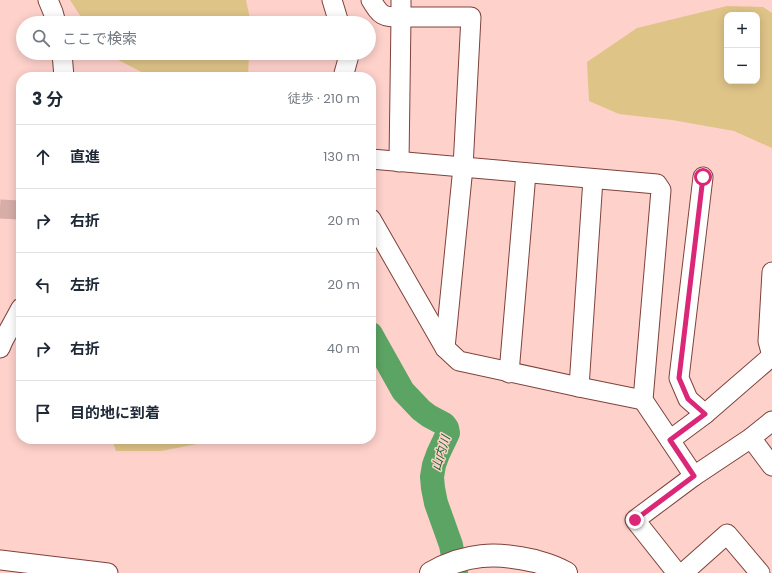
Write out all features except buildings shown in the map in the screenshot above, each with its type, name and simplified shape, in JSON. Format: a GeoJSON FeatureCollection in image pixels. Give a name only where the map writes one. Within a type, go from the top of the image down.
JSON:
{"type":"FeatureCollection","features":[{"type":"Feature","properties":{"kind":"main road"},"geometry":{"type":"LineString","coordinates":[[431,573],[444,566],[474,556],[502,555],[523,558],[551,565],[566,573]]}},
{"type":"Feature","properties":{"kind":"street"},"geometry":{"type":"LineString","coordinates":[[48,0],[54,16]]}},
{"type":"Feature","properties":{"kind":"street"},"geometry":{"type":"LineString","coordinates":[[332,0],[337,16]]}},
{"type":"Feature","properties":{"kind":"street"},"geometry":{"type":"LineString","coordinates":[[371,0],[378,11],[386,17],[401,9],[471,17],[463,167],[445,348]]}},
{"type":"Feature","properties":{"kind":"street"},"geometry":{"type":"LineString","coordinates":[[399,162],[401,9]]}},
{"type":"Feature","properties":{"kind":"street"},"geometry":{"type":"LineString","coordinates":[[63,60],[64,72]]}},
{"type":"Feature","properties":{"kind":"street"},"geometry":{"type":"LineString","coordinates":[[344,72],[348,60]]}},
{"type":"Feature","properties":{"kind":"street"},"geometry":{"type":"LineString","coordinates":[[376,160],[657,184],[661,190],[643,400],[694,476]]}},
{"type":"Feature","properties":{"kind":"street"},"geometry":{"type":"LineString","coordinates":[[509,373],[526,173]]}},
{"type":"Feature","properties":{"kind":"street"},"geometry":{"type":"LineString","coordinates":[[703,177],[679,378],[688,399],[705,414]]}},
{"type":"Feature","properties":{"kind":"street"},"geometry":{"type":"LineString","coordinates":[[579,387],[593,179]]}},
{"type":"Feature","properties":{"kind":"street"},"geometry":{"type":"LineString","coordinates":[[376,228],[445,348],[459,361],[509,373],[643,400]]}},
{"type":"Feature","properties":{"kind":"street"},"geometry":{"type":"LineString","coordinates":[[670,440],[705,414],[772,356],[768,341],[772,272]]}},
{"type":"Feature","properties":{"kind":"street"},"geometry":{"type":"LineString","coordinates":[[0,348],[2,341],[16,317]]}},
{"type":"Feature","properties":{"kind":"street"},"geometry":{"type":"LineString","coordinates":[[677,573],[635,520],[694,476],[751,438],[772,421]]}},
{"type":"Feature","properties":{"kind":"street"},"geometry":{"type":"LineString","coordinates":[[751,438],[772,466]]}},
{"type":"Feature","properties":{"kind":"street"},"geometry":{"type":"LineString","coordinates":[[683,573],[727,534],[760,573]]}},
{"type":"Feature","properties":{"kind":"street"},"geometry":{"type":"LineString","coordinates":[[0,560],[108,573]]}},
{"type":"Feature","properties":{"kind":"shaded area"},"geometry":{"type":"Polygon","coordinates":[[[70,0],[246,0],[249,16],[80,16],[70,0]]]}},
{"type":"Feature","properties":{"kind":"shaded area"},"geometry":{"type":"Polygon","coordinates":[[[727,6],[763,7],[772,13],[772,148],[734,131],[672,120],[619,114],[589,101],[587,62],[637,28],[727,6]]]}},
{"type":"Feature","properties":{"kind":"shaded area"},"geometry":{"type":"Polygon","coordinates":[[[118,60],[249,60],[248,72],[141,72],[118,60]]]}},
{"type":"Feature","properties":{"kind":"shaded area"},"geometry":{"type":"Polygon","coordinates":[[[114,444],[197,444],[161,451],[116,451],[114,444]]]}},
{"type":"Feature","properties":{"kind":"waterway","name":"山内川"},"geometry":{"type":"LineString","coordinates":[[376,343],[403,391],[421,410],[444,424],[447,428],[448,433],[438,454],[432,477],[436,503],[451,545],[456,573]]}},
{"type":"Feature","properties":{"kind":"tunnel"},"geometry":{"type":"LineString","coordinates":[[0,209],[16,210]]}},
{"type":"Feature","properties":{"kind":"route"},"geometry":{"type":"LineString","coordinates":[[635,520],[694,476],[670,440],[705,414],[688,399],[679,378],[703,177]]}}]}
